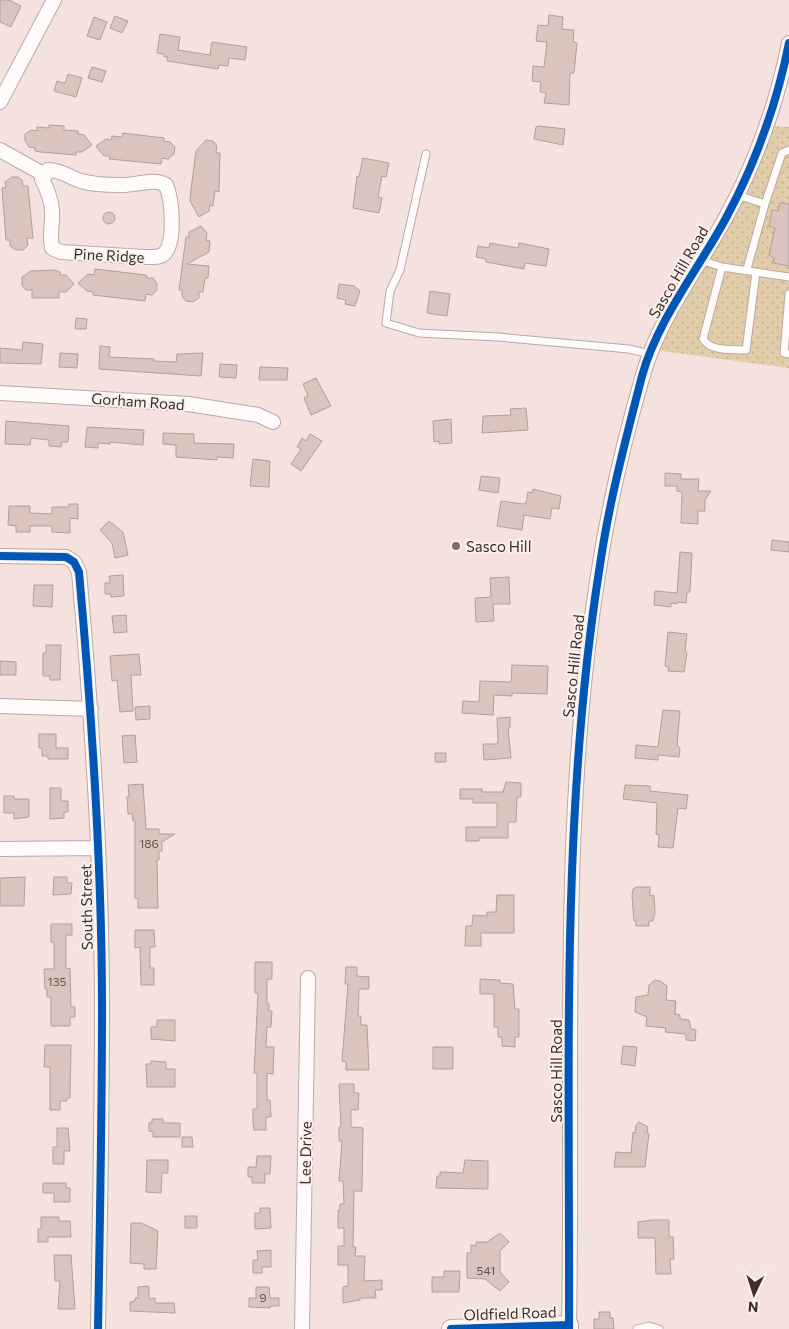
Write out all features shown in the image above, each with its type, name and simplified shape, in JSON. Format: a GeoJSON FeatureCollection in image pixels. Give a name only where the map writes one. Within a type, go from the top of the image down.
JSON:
{"type":"FeatureCollection","features":[{"type":"Feature","properties":{"kind":"street"},"geometry":{"type":"LineString","coordinates":[[0,102],[54,0]]}},
{"type":"Feature","properties":{"kind":"street","name":"Sasco Hill Road"},"geometry":{"type":"LineString","coordinates":[[569,1327],[571,945],[574,828],[580,734],[600,563],[626,446],[650,354],[669,315],[702,260],[737,195],[774,101],[789,43]]}},
{"type":"Feature","properties":{"kind":"street"},"geometry":{"type":"LineString","coordinates":[[0,150],[45,175]]}},
{"type":"Feature","properties":{"kind":"street","name":"Pine Ridge"},"geometry":{"type":"LineString","coordinates":[[48,170],[59,170],[81,181],[106,185],[134,186],[155,181],[162,182],[166,185],[171,198],[172,209],[168,246],[164,254],[156,257],[145,257],[62,252],[52,248],[50,239],[52,211],[49,194],[42,179],[45,175],[48,170]]}},
{"type":"Feature","properties":{"kind":"street","name":"Gorham Road"},"geometry":{"type":"LineString","coordinates":[[0,393],[188,404],[258,415],[273,422]]}},
{"type":"Feature","properties":{"kind":"street","name":"South Street"},"geometry":{"type":"LineString","coordinates":[[0,556],[66,557],[74,562],[79,572],[91,709],[98,848],[102,1008],[98,1329]]}},
{"type":"Feature","properties":{"kind":"street"},"geometry":{"type":"LineString","coordinates":[[0,706],[91,709]]}},
{"type":"Feature","properties":{"kind":"street"},"geometry":{"type":"LineString","coordinates":[[0,849],[98,848]]}},
{"type":"Feature","properties":{"kind":"street","name":"Lee Drive"},"geometry":{"type":"LineString","coordinates":[[302,1329],[308,978]]}},
{"type":"Feature","properties":{"kind":"street","name":"Oldfield Road"},"geometry":{"type":"LineString","coordinates":[[451,1329],[569,1327]]}},
{"type":"Feature","properties":{"kind":"lane"},"geometry":{"type":"LineString","coordinates":[[747,269],[765,204],[782,153],[789,150]]}},
{"type":"Feature","properties":{"kind":"lane"},"geometry":{"type":"LineString","coordinates":[[426,154],[402,262],[390,291],[386,323],[418,333],[498,336],[629,349],[650,354]]}},
{"type":"Feature","properties":{"kind":"lane"},"geometry":{"type":"LineString","coordinates":[[737,195],[765,204]]}},
{"type":"Feature","properties":{"kind":"lane"},"geometry":{"type":"LineString","coordinates":[[702,260],[722,267],[747,269],[789,277]]}},
{"type":"Feature","properties":{"kind":"lane"},"geometry":{"type":"LineString","coordinates":[[722,267],[703,339],[706,344],[717,348],[746,350],[756,272]]}},
{"type":"Feature","properties":{"kind":"lane"},"geometry":{"type":"LineString","coordinates":[[789,294],[784,353],[789,354]]}},
{"type":"Feature","properties":{"kind":"lane"},"geometry":{"type":"LineString","coordinates":[[637,1329],[649,1326],[660,1329]]}},
{"type":"Feature","properties":{"kind":"shaded area"},"geometry":{"type":"Polygon","coordinates":[[[770,126],[789,127],[789,368],[655,350],[770,126]]]}},
{"type":"Feature","properties":{"kind":"building"},"geometry":{"type":"Polygon","coordinates":[[[0,0],[9,0],[21,6],[11,27],[0,22],[0,0]]]}},
{"type":"Feature","properties":{"kind":"building"},"geometry":{"type":"Polygon","coordinates":[[[549,15],[563,17],[562,29],[574,30],[573,42],[577,43],[574,73],[570,73],[569,105],[544,103],[546,93],[540,92],[541,82],[532,81],[533,66],[544,67],[547,42],[536,41],[538,25],[548,26],[549,15]]]}},
{"type":"Feature","properties":{"kind":"building"},"geometry":{"type":"Polygon","coordinates":[[[115,16],[128,21],[122,33],[110,28],[115,16]]]}},
{"type":"Feature","properties":{"kind":"building"},"geometry":{"type":"Polygon","coordinates":[[[94,17],[107,22],[100,40],[87,36],[94,17]]]}},
{"type":"Feature","properties":{"kind":"building"},"geometry":{"type":"Polygon","coordinates":[[[160,34],[180,37],[178,50],[210,55],[212,42],[247,47],[245,60],[229,58],[228,66],[219,65],[218,69],[167,61],[168,57],[157,53],[160,34]]]}},
{"type":"Feature","properties":{"kind":"building"},"geometry":{"type":"Polygon","coordinates":[[[92,67],[106,71],[102,82],[88,78],[92,67]]]}},
{"type":"Feature","properties":{"kind":"building"},"geometry":{"type":"Polygon","coordinates":[[[68,74],[82,78],[76,97],[54,91],[57,81],[65,83],[68,74]]]}},
{"type":"Feature","properties":{"kind":"building"},"geometry":{"type":"Polygon","coordinates":[[[49,125],[64,126],[64,130],[78,131],[78,134],[84,135],[92,145],[82,152],[76,152],[76,155],[40,152],[35,151],[35,148],[29,147],[25,141],[25,134],[31,130],[37,131],[37,127],[49,128],[49,125]]]}},
{"type":"Feature","properties":{"kind":"building"},"geometry":{"type":"Polygon","coordinates":[[[536,127],[565,129],[563,145],[534,139],[536,127]]]}},
{"type":"Feature","properties":{"kind":"building"},"geometry":{"type":"Polygon","coordinates":[[[123,133],[164,138],[164,141],[170,142],[175,147],[174,154],[168,159],[162,158],[161,164],[109,159],[110,156],[104,156],[96,146],[106,139],[111,140],[112,136],[122,137],[123,133]]]}},
{"type":"Feature","properties":{"kind":"building"},"geometry":{"type":"Polygon","coordinates":[[[206,140],[213,141],[217,146],[216,153],[220,153],[219,192],[215,191],[213,206],[210,205],[209,211],[199,217],[190,201],[191,189],[196,151],[206,140]]]}},
{"type":"Feature","properties":{"kind":"building"},"geometry":{"type":"Polygon","coordinates":[[[363,158],[389,163],[386,177],[382,176],[378,197],[382,198],[379,213],[353,208],[357,176],[359,177],[363,158]]]}},
{"type":"Feature","properties":{"kind":"building"},"geometry":{"type":"Polygon","coordinates":[[[12,177],[18,177],[22,180],[23,186],[28,186],[33,238],[27,238],[28,245],[23,250],[16,250],[10,246],[10,240],[6,240],[2,188],[6,187],[5,182],[12,177]]]}},
{"type":"Feature","properties":{"kind":"building"},"geometry":{"type":"Polygon","coordinates":[[[780,203],[789,204],[789,266],[773,263],[774,258],[769,255],[775,228],[769,226],[772,210],[778,211],[780,203]]]}},
{"type":"Feature","properties":{"kind":"building"},"geometry":{"type":"Polygon","coordinates":[[[111,212],[114,213],[114,223],[107,224],[104,223],[103,216],[104,213],[111,212]]]}},
{"type":"Feature","properties":{"kind":"building"},"geometry":{"type":"Polygon","coordinates":[[[201,226],[207,233],[206,240],[210,241],[209,252],[187,264],[209,266],[208,278],[205,278],[203,292],[199,292],[199,298],[193,302],[186,301],[182,296],[182,290],[179,290],[186,237],[189,237],[189,232],[201,226]]]}},
{"type":"Feature","properties":{"kind":"building"},"geometry":{"type":"Polygon","coordinates":[[[490,243],[518,248],[519,243],[549,249],[546,266],[525,263],[524,269],[486,262],[486,259],[476,257],[478,246],[489,248],[490,243]]]}},
{"type":"Feature","properties":{"kind":"building"},"geometry":{"type":"Polygon","coordinates":[[[95,269],[146,275],[147,278],[153,278],[157,284],[157,290],[152,295],[146,294],[145,301],[93,295],[93,292],[87,291],[78,283],[88,274],[94,275],[95,269]]]}},
{"type":"Feature","properties":{"kind":"building"},"geometry":{"type":"Polygon","coordinates":[[[54,270],[60,272],[60,275],[66,275],[74,284],[66,292],[59,292],[59,298],[32,298],[32,290],[26,290],[22,285],[22,277],[31,271],[54,270]]]}},
{"type":"Feature","properties":{"kind":"building"},"geometry":{"type":"Polygon","coordinates":[[[339,284],[354,286],[360,291],[355,306],[345,304],[346,300],[337,298],[339,284]]]}},
{"type":"Feature","properties":{"kind":"building"},"geometry":{"type":"Polygon","coordinates":[[[430,291],[450,294],[447,316],[427,313],[430,291]]]}},
{"type":"Feature","properties":{"kind":"building"},"geometry":{"type":"Polygon","coordinates":[[[76,318],[87,319],[86,329],[75,329],[76,318]]]}},
{"type":"Feature","properties":{"kind":"building"},"geometry":{"type":"Polygon","coordinates":[[[23,342],[43,344],[41,364],[0,363],[0,348],[22,350],[23,342]]]}},
{"type":"Feature","properties":{"kind":"building"},"geometry":{"type":"Polygon","coordinates":[[[100,346],[110,347],[109,357],[154,359],[153,361],[176,362],[177,354],[203,353],[201,376],[99,369],[100,346]]]}},
{"type":"Feature","properties":{"kind":"building"},"geometry":{"type":"Polygon","coordinates":[[[60,353],[78,354],[77,368],[59,367],[60,353]]]}},
{"type":"Feature","properties":{"kind":"building"},"geometry":{"type":"Polygon","coordinates":[[[220,364],[237,365],[236,378],[219,377],[220,364]]]}},
{"type":"Feature","properties":{"kind":"building"},"geometry":{"type":"Polygon","coordinates":[[[260,367],[288,368],[287,380],[259,380],[260,367]]]}},
{"type":"Feature","properties":{"kind":"building"},"geometry":{"type":"Polygon","coordinates":[[[316,378],[331,406],[311,415],[304,398],[308,396],[303,384],[316,378]]]}},
{"type":"Feature","properties":{"kind":"building"},"geometry":{"type":"Polygon","coordinates":[[[526,408],[528,430],[482,433],[483,416],[511,415],[510,409],[526,408]]]}},
{"type":"Feature","properties":{"kind":"building"},"geometry":{"type":"Polygon","coordinates":[[[451,419],[452,443],[439,444],[439,441],[434,442],[433,421],[451,419]]]}},
{"type":"Feature","properties":{"kind":"building"},"geometry":{"type":"Polygon","coordinates":[[[6,421],[69,426],[68,442],[62,442],[61,447],[49,446],[49,440],[31,438],[30,445],[5,444],[6,421]]]}},
{"type":"Feature","properties":{"kind":"building"},"geometry":{"type":"Polygon","coordinates":[[[87,427],[144,430],[143,445],[110,442],[110,444],[98,443],[98,448],[85,447],[87,427]]]}},
{"type":"Feature","properties":{"kind":"building"},"geometry":{"type":"Polygon","coordinates":[[[163,433],[194,434],[194,443],[234,444],[233,458],[217,457],[217,460],[176,457],[176,445],[163,444],[163,433]]]}},
{"type":"Feature","properties":{"kind":"building"},"geometry":{"type":"Polygon","coordinates":[[[310,434],[322,441],[301,471],[291,464],[301,449],[297,447],[302,438],[306,441],[310,434]]]}},
{"type":"Feature","properties":{"kind":"building"},"geometry":{"type":"Polygon","coordinates":[[[253,459],[270,461],[269,487],[250,486],[253,459]]]}},
{"type":"Feature","properties":{"kind":"building"},"geometry":{"type":"Polygon","coordinates":[[[665,473],[681,474],[681,479],[699,479],[698,491],[711,491],[705,500],[705,511],[698,511],[698,524],[681,523],[682,492],[677,491],[677,486],[665,486],[665,473]]]}},
{"type":"Feature","properties":{"kind":"building"},"geometry":{"type":"Polygon","coordinates":[[[481,476],[500,478],[498,493],[479,490],[481,476]]]}},
{"type":"Feature","properties":{"kind":"building"},"geometry":{"type":"Polygon","coordinates":[[[533,489],[561,496],[559,509],[552,508],[550,519],[524,515],[522,530],[497,526],[501,501],[526,503],[528,492],[532,493],[533,489]]]}},
{"type":"Feature","properties":{"kind":"building"},"geometry":{"type":"Polygon","coordinates":[[[69,504],[78,504],[78,519],[70,518],[70,533],[52,532],[52,526],[30,526],[30,532],[16,532],[16,526],[8,525],[9,506],[30,506],[30,513],[52,514],[52,507],[69,507],[69,504]]]}},
{"type":"Feature","properties":{"kind":"building"},"geometry":{"type":"Polygon","coordinates":[[[109,521],[123,532],[128,555],[115,558],[112,543],[100,530],[109,521]]]}},
{"type":"Feature","properties":{"kind":"building"},"geometry":{"type":"Polygon","coordinates":[[[772,540],[789,542],[789,552],[771,550],[772,540]]]}},
{"type":"Feature","properties":{"kind":"building"},"geometry":{"type":"Polygon","coordinates":[[[680,552],[692,553],[690,592],[687,592],[686,603],[671,603],[671,607],[654,605],[655,591],[677,593],[680,552]]]}},
{"type":"Feature","properties":{"kind":"building"},"geometry":{"type":"Polygon","coordinates":[[[123,575],[124,596],[111,597],[111,594],[105,594],[105,583],[110,583],[109,576],[123,575]]]}},
{"type":"Feature","properties":{"kind":"building"},"geometry":{"type":"Polygon","coordinates":[[[509,577],[510,604],[493,604],[494,621],[476,622],[475,598],[491,597],[490,578],[509,577]]]}},
{"type":"Feature","properties":{"kind":"building"},"geometry":{"type":"Polygon","coordinates":[[[34,585],[53,585],[52,607],[33,606],[34,585]]]}},
{"type":"Feature","properties":{"kind":"building"},"geometry":{"type":"Polygon","coordinates":[[[126,615],[127,632],[114,633],[112,616],[126,615]]]}},
{"type":"Feature","properties":{"kind":"building"},"geometry":{"type":"Polygon","coordinates":[[[668,632],[687,634],[684,672],[668,671],[669,667],[665,666],[668,632]]]}},
{"type":"Feature","properties":{"kind":"building"},"geometry":{"type":"Polygon","coordinates":[[[46,645],[61,645],[60,680],[50,680],[50,676],[43,676],[43,653],[46,653],[46,645]]]}},
{"type":"Feature","properties":{"kind":"building"},"geometry":{"type":"Polygon","coordinates":[[[139,654],[141,675],[131,675],[133,711],[120,712],[117,680],[112,681],[110,656],[139,654]]]}},
{"type":"Feature","properties":{"kind":"building"},"geometry":{"type":"Polygon","coordinates":[[[0,661],[16,662],[16,675],[0,675],[0,661]]]}},
{"type":"Feature","properties":{"kind":"building"},"geometry":{"type":"Polygon","coordinates":[[[512,665],[548,666],[547,694],[512,693],[512,696],[494,695],[493,715],[462,713],[463,701],[479,702],[480,681],[511,682],[512,665]]]}},
{"type":"Feature","properties":{"kind":"building"},"geometry":{"type":"Polygon","coordinates":[[[150,706],[150,719],[136,720],[135,707],[150,706]]]}},
{"type":"Feature","properties":{"kind":"building"},"geometry":{"type":"Polygon","coordinates":[[[663,710],[680,711],[677,745],[680,748],[679,757],[658,755],[658,760],[635,758],[636,745],[658,747],[663,710]]]}},
{"type":"Feature","properties":{"kind":"building"},"geometry":{"type":"Polygon","coordinates":[[[510,717],[510,728],[508,728],[511,758],[484,760],[483,744],[497,744],[498,741],[497,718],[510,717]]]}},
{"type":"Feature","properties":{"kind":"building"},"geometry":{"type":"Polygon","coordinates":[[[39,734],[56,734],[56,748],[68,748],[68,759],[48,759],[48,756],[42,756],[42,748],[39,748],[39,734]]]}},
{"type":"Feature","properties":{"kind":"building"},"geometry":{"type":"Polygon","coordinates":[[[135,735],[137,762],[124,763],[122,736],[135,735]]]}},
{"type":"Feature","properties":{"kind":"building"},"geometry":{"type":"Polygon","coordinates":[[[435,753],[446,753],[446,762],[435,762],[435,753]]]}},
{"type":"Feature","properties":{"kind":"building"},"geometry":{"type":"Polygon","coordinates":[[[506,782],[521,783],[521,797],[517,797],[516,822],[508,822],[508,838],[479,838],[479,841],[466,841],[466,827],[497,827],[497,803],[473,803],[473,799],[460,799],[460,789],[482,789],[482,792],[503,792],[506,782]]]}},
{"type":"Feature","properties":{"kind":"building"},"geometry":{"type":"Polygon","coordinates":[[[143,784],[146,829],[159,829],[159,834],[175,834],[162,842],[162,851],[159,851],[159,860],[157,860],[158,908],[138,908],[138,898],[135,898],[135,821],[133,821],[132,813],[128,814],[127,797],[129,797],[128,785],[143,784]]]}},
{"type":"Feature","properties":{"kind":"building"},"geometry":{"type":"Polygon","coordinates":[[[625,785],[650,786],[650,791],[688,795],[686,809],[678,808],[673,848],[658,847],[659,835],[656,834],[657,803],[623,799],[625,785]]]}},
{"type":"Feature","properties":{"kind":"building"},"geometry":{"type":"Polygon","coordinates":[[[50,788],[61,788],[61,801],[68,801],[68,812],[64,812],[64,818],[50,819],[50,788]]]}},
{"type":"Feature","properties":{"kind":"building"},"geometry":{"type":"Polygon","coordinates":[[[4,796],[14,796],[14,799],[29,799],[29,817],[14,819],[14,813],[4,813],[4,796]]]}},
{"type":"Feature","properties":{"kind":"building"},"geometry":{"type":"Polygon","coordinates":[[[25,877],[24,906],[0,906],[0,878],[25,877]]]}},
{"type":"Feature","properties":{"kind":"building"},"geometry":{"type":"Polygon","coordinates":[[[54,877],[67,877],[67,883],[72,883],[71,894],[53,895],[54,877]]]}},
{"type":"Feature","properties":{"kind":"building"},"geometry":{"type":"Polygon","coordinates":[[[636,887],[650,887],[650,896],[654,895],[655,913],[653,921],[649,921],[649,926],[636,926],[636,921],[634,921],[632,896],[633,889],[636,887]]]}},
{"type":"Feature","properties":{"kind":"building"},"geometry":{"type":"Polygon","coordinates":[[[497,895],[514,895],[514,933],[481,933],[481,946],[465,946],[466,926],[472,926],[473,915],[487,916],[487,912],[496,912],[497,895]]]}},
{"type":"Feature","properties":{"kind":"building"},"geometry":{"type":"Polygon","coordinates":[[[51,924],[72,924],[72,935],[66,935],[66,969],[70,968],[71,1007],[75,1007],[75,1017],[70,1017],[70,1026],[51,1026],[51,997],[47,997],[47,989],[45,989],[44,969],[54,969],[54,942],[51,942],[51,924]]]}},
{"type":"Feature","properties":{"kind":"building"},"geometry":{"type":"Polygon","coordinates":[[[135,930],[154,930],[155,947],[150,947],[150,968],[154,968],[154,985],[141,985],[140,947],[135,948],[135,930]]]}},
{"type":"Feature","properties":{"kind":"building"},"geometry":{"type":"Polygon","coordinates":[[[255,962],[272,962],[272,979],[267,979],[267,1004],[269,1004],[269,1011],[272,1011],[271,1027],[267,1027],[266,1047],[274,1047],[273,1074],[267,1073],[267,1100],[270,1100],[271,1117],[266,1117],[266,1130],[254,1130],[253,1122],[253,1109],[257,1109],[257,1073],[254,1073],[258,993],[255,993],[255,962]]]}},
{"type":"Feature","properties":{"kind":"building"},"geometry":{"type":"Polygon","coordinates":[[[346,967],[357,967],[357,976],[369,977],[369,989],[359,989],[358,1016],[361,1016],[361,1025],[367,1025],[369,1070],[346,1070],[346,1062],[342,1061],[348,984],[345,984],[346,967]]]}},
{"type":"Feature","properties":{"kind":"building"},"geometry":{"type":"Polygon","coordinates":[[[480,979],[500,980],[500,983],[513,984],[515,1009],[519,1009],[519,1037],[515,1037],[515,1047],[502,1046],[502,1037],[498,1037],[498,1027],[494,1027],[494,994],[480,994],[480,979]]]}},
{"type":"Feature","properties":{"kind":"building"},"geometry":{"type":"Polygon","coordinates":[[[655,980],[667,986],[666,1000],[676,1001],[675,1014],[680,1015],[680,1019],[689,1020],[691,1029],[696,1030],[695,1041],[686,1040],[686,1034],[665,1032],[666,1028],[646,1026],[647,1017],[635,1012],[636,997],[648,995],[649,985],[655,980]]]}},
{"type":"Feature","properties":{"kind":"building"},"geometry":{"type":"Polygon","coordinates":[[[157,1020],[175,1020],[175,1041],[151,1039],[151,1027],[157,1027],[157,1020]]]}},
{"type":"Feature","properties":{"kind":"building"},"geometry":{"type":"Polygon","coordinates":[[[45,1045],[71,1045],[70,1098],[67,1098],[67,1101],[60,1101],[60,1110],[50,1110],[50,1067],[44,1067],[45,1045]]]}},
{"type":"Feature","properties":{"kind":"building"},"geometry":{"type":"Polygon","coordinates":[[[623,1046],[637,1047],[635,1066],[621,1064],[623,1046]]]}},
{"type":"Feature","properties":{"kind":"building"},"geometry":{"type":"Polygon","coordinates":[[[433,1047],[453,1047],[453,1069],[433,1069],[433,1047]]]}},
{"type":"Feature","properties":{"kind":"building"},"geometry":{"type":"Polygon","coordinates":[[[151,1061],[166,1062],[166,1069],[175,1069],[175,1087],[147,1087],[146,1064],[151,1064],[151,1061]]]}},
{"type":"Feature","properties":{"kind":"building"},"geometry":{"type":"Polygon","coordinates":[[[339,1084],[354,1084],[354,1093],[359,1093],[358,1110],[351,1110],[351,1127],[363,1128],[362,1191],[354,1191],[353,1247],[356,1247],[355,1256],[365,1256],[364,1281],[382,1280],[382,1290],[375,1290],[376,1298],[360,1298],[360,1300],[343,1303],[343,1287],[348,1286],[348,1265],[338,1265],[338,1246],[344,1246],[344,1228],[338,1228],[338,1210],[340,1210],[340,1204],[344,1204],[343,1181],[339,1181],[342,1141],[339,1141],[339,1127],[341,1127],[339,1084]]]}},
{"type":"Feature","properties":{"kind":"building"},"geometry":{"type":"Polygon","coordinates":[[[152,1119],[163,1119],[163,1123],[180,1123],[180,1137],[153,1137],[153,1132],[149,1131],[149,1123],[152,1123],[152,1119]]]}},
{"type":"Feature","properties":{"kind":"building"},"geometry":{"type":"Polygon","coordinates":[[[639,1122],[648,1127],[647,1133],[649,1134],[645,1167],[614,1167],[616,1152],[631,1153],[633,1132],[635,1133],[636,1125],[639,1122]]]}},
{"type":"Feature","properties":{"kind":"building"},"geometry":{"type":"Polygon","coordinates":[[[57,1128],[68,1128],[70,1151],[64,1151],[64,1164],[53,1164],[53,1147],[57,1147],[57,1128]]]}},
{"type":"Feature","properties":{"kind":"building"},"geometry":{"type":"Polygon","coordinates":[[[182,1137],[192,1137],[193,1147],[182,1147],[182,1137]]]}},
{"type":"Feature","properties":{"kind":"building"},"geometry":{"type":"Polygon","coordinates":[[[257,1156],[271,1156],[270,1174],[265,1174],[265,1183],[252,1183],[252,1177],[248,1177],[248,1167],[256,1167],[257,1156]]]}},
{"type":"Feature","properties":{"kind":"building"},"geometry":{"type":"Polygon","coordinates":[[[147,1160],[168,1160],[168,1173],[162,1173],[161,1193],[146,1192],[147,1160]]]}},
{"type":"Feature","properties":{"kind":"building"},"geometry":{"type":"Polygon","coordinates":[[[465,1160],[488,1161],[488,1189],[436,1188],[437,1176],[440,1176],[440,1172],[463,1173],[465,1160]]]}},
{"type":"Feature","properties":{"kind":"building"},"geometry":{"type":"Polygon","coordinates":[[[43,1183],[66,1183],[66,1188],[70,1188],[70,1202],[54,1202],[54,1193],[43,1193],[43,1183]]]}},
{"type":"Feature","properties":{"kind":"building"},"geometry":{"type":"Polygon","coordinates":[[[260,1208],[270,1208],[271,1228],[255,1229],[255,1213],[260,1213],[260,1208]]]}},
{"type":"Feature","properties":{"kind":"building"},"geometry":{"type":"Polygon","coordinates":[[[185,1216],[197,1216],[197,1228],[185,1228],[185,1216]]]}},
{"type":"Feature","properties":{"kind":"building"},"geometry":{"type":"Polygon","coordinates":[[[41,1217],[59,1217],[59,1221],[70,1221],[71,1237],[48,1237],[48,1242],[38,1242],[38,1229],[41,1229],[41,1217]]]}},
{"type":"Feature","properties":{"kind":"building"},"geometry":{"type":"Polygon","coordinates":[[[669,1220],[669,1237],[673,1237],[674,1259],[670,1259],[671,1274],[656,1274],[655,1238],[638,1238],[638,1222],[669,1220]]]}},
{"type":"Feature","properties":{"kind":"building"},"geometry":{"type":"Polygon","coordinates":[[[131,1223],[141,1223],[158,1231],[156,1269],[144,1269],[144,1264],[130,1263],[131,1223]]]}},
{"type":"Feature","properties":{"kind":"building"},"geometry":{"type":"Polygon","coordinates":[[[500,1233],[509,1242],[500,1251],[500,1272],[509,1282],[500,1291],[485,1279],[467,1278],[467,1253],[471,1253],[471,1245],[476,1246],[476,1242],[487,1242],[500,1233]]]}},
{"type":"Feature","properties":{"kind":"building"},"geometry":{"type":"Polygon","coordinates":[[[271,1250],[271,1267],[262,1267],[262,1273],[253,1273],[253,1260],[258,1260],[257,1251],[271,1250]]]}},
{"type":"Feature","properties":{"kind":"building"},"geometry":{"type":"Polygon","coordinates":[[[54,1255],[71,1255],[75,1309],[58,1309],[60,1281],[55,1281],[54,1255]]]}},
{"type":"Feature","properties":{"kind":"building"},"geometry":{"type":"Polygon","coordinates":[[[444,1271],[460,1271],[459,1292],[432,1292],[432,1277],[444,1277],[444,1271]]]}},
{"type":"Feature","properties":{"kind":"building"},"geometry":{"type":"Polygon","coordinates":[[[149,1286],[149,1299],[155,1298],[155,1303],[174,1303],[175,1313],[130,1311],[130,1302],[138,1298],[138,1287],[149,1286]]]}},
{"type":"Feature","properties":{"kind":"building"},"geometry":{"type":"Polygon","coordinates":[[[256,1287],[269,1287],[270,1298],[279,1298],[279,1306],[270,1306],[270,1308],[249,1307],[249,1298],[256,1298],[256,1287]]]}},
{"type":"Feature","properties":{"kind":"building"},"geometry":{"type":"Polygon","coordinates":[[[599,1312],[610,1312],[610,1318],[613,1318],[614,1329],[594,1329],[594,1319],[599,1319],[599,1312]]]}},
{"type":"Feature","properties":{"kind":"cycle path"},"geometry":{"type":"LineString","coordinates":[[569,1329],[569,1042],[573,850],[578,754],[587,659],[604,541],[624,446],[649,355],[679,295],[726,218],[756,155],[778,88],[789,43]]}},
{"type":"Feature","properties":{"kind":"cycle path"},"geometry":{"type":"LineString","coordinates":[[0,556],[66,557],[74,562],[79,572],[92,735],[102,954],[98,1329]]}},
{"type":"Feature","properties":{"kind":"cycle path"},"geometry":{"type":"LineString","coordinates":[[451,1329],[569,1325]]}},
{"type":"Feature","properties":{"kind":"place","name":"Sasco Hill"},"geometry":{"type":"Point","coordinates":[456,546]}}]}
